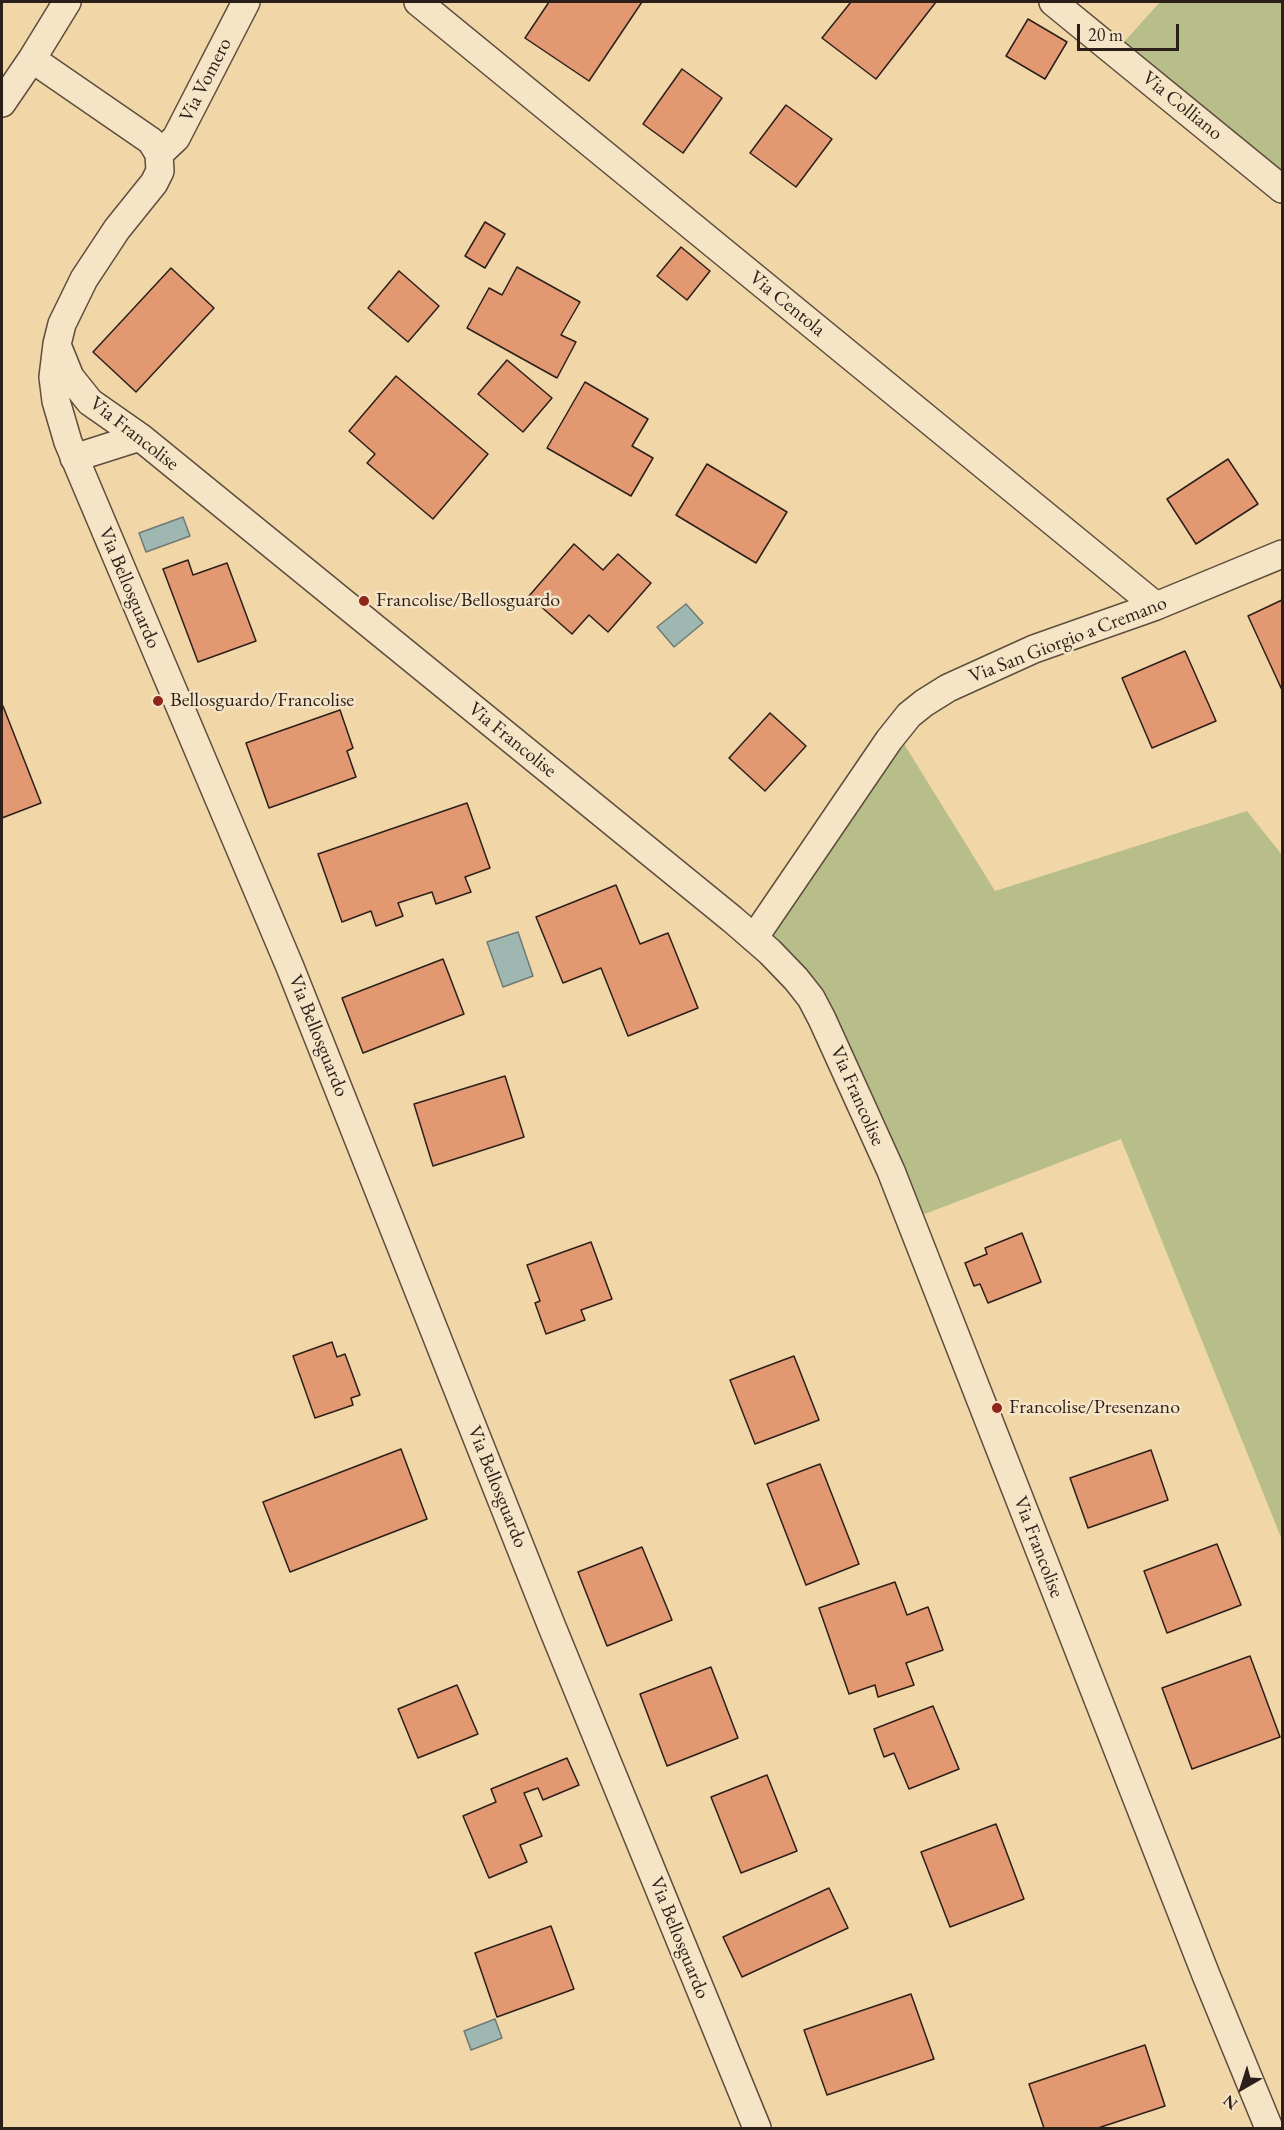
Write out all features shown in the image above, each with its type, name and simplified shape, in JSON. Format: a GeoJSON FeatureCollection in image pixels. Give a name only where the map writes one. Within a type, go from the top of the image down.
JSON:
{"type":"FeatureCollection","features":[{"type":"Feature","properties":{"kind":"street"},"geometry":{"type":"LineString","coordinates":[[2,103],[67,2]]}},
{"type":"Feature","properties":{"kind":"street","name":"Via Vomero"},"geometry":{"type":"LineString","coordinates":[[159,154],[176,138],[246,2]]}},
{"type":"Feature","properties":{"kind":"street","name":"Via Centola"},"geometry":{"type":"LineString","coordinates":[[418,2],[1156,606]]}},
{"type":"Feature","properties":{"kind":"street","name":"Via Colliano"},"geometry":{"type":"LineString","coordinates":[[1053,2],[1282,189]]}},
{"type":"Feature","properties":{"kind":"street"},"geometry":{"type":"LineString","coordinates":[[32,59],[151,141],[159,154]]}},
{"type":"Feature","properties":{"kind":"street","name":"Via Bellosguardo"},"geometry":{"type":"LineString","coordinates":[[159,154],[160,171],[154,183],[117,229],[84,279],[67,312],[57,344],[53,377],[59,414],[74,458],[290,967],[552,1627],[757,2128]]}},
{"type":"Feature","properties":{"kind":"street","name":"Via Francolise"},"geometry":{"type":"LineString","coordinates":[[57,344],[70,377],[90,402],[140,437],[754,938],[789,971],[811,998],[891,1171],[1206,1975],[1269,2128]]}},
{"type":"Feature","properties":{"kind":"street"},"geometry":{"type":"LineString","coordinates":[[74,458],[140,437]]}},
{"type":"Feature","properties":{"kind":"street","name":"Via San Giorgio a Cremano"},"geometry":{"type":"LineString","coordinates":[[754,938],[889,740],[916,709],[948,688],[1034,649],[1156,606],[1282,554]]}},
{"type":"Feature","properties":{"kind":"green space"},"geometry":{"type":"Polygon","coordinates":[[[1160,2],[1282,2],[1282,189],[1115,52],[1160,2]]]}},
{"type":"Feature","properties":{"kind":"green space"},"geometry":{"type":"Polygon","coordinates":[[[896,731],[995,891],[1247,811],[1282,855],[1282,1540],[1121,1139],[909,1220],[811,998],[754,938],[896,731]]]}},
{"type":"Feature","properties":{"kind":"water"},"geometry":{"type":"Polygon","coordinates":[[[183,517],[190,536],[146,552],[139,533],[183,517]]]}},
{"type":"Feature","properties":{"kind":"water"},"geometry":{"type":"Polygon","coordinates":[[[686,604],[703,623],[674,647],[657,627],[686,604]]]}},
{"type":"Feature","properties":{"kind":"water"},"geometry":{"type":"Polygon","coordinates":[[[518,932],[533,976],[503,987],[487,942],[518,932]]]}},
{"type":"Feature","properties":{"kind":"water"},"geometry":{"type":"Polygon","coordinates":[[[495,2019],[502,2038],[471,2050],[464,2031],[495,2019]]]}},
{"type":"Feature","properties":{"kind":"building"},"geometry":{"type":"Polygon","coordinates":[[[549,2],[642,2],[589,81],[525,38],[549,2]]]}},
{"type":"Feature","properties":{"kind":"building"},"geometry":{"type":"Polygon","coordinates":[[[851,2],[936,2],[876,79],[822,38],[851,2]]]}},
{"type":"Feature","properties":{"kind":"building"},"geometry":{"type":"Polygon","coordinates":[[[1028,19],[1067,42],[1045,79],[1006,56],[1028,19]]]}},
{"type":"Feature","properties":{"kind":"building"},"geometry":{"type":"Polygon","coordinates":[[[682,69],[722,98],[683,153],[643,124],[682,69]]]}},
{"type":"Feature","properties":{"kind":"building"},"geometry":{"type":"Polygon","coordinates":[[[786,105],[832,139],[796,187],[750,153],[786,105]]]}},
{"type":"Feature","properties":{"kind":"building"},"geometry":{"type":"Polygon","coordinates":[[[485,222],[505,234],[485,268],[465,256],[485,222]]]}},
{"type":"Feature","properties":{"kind":"building"},"geometry":{"type":"Polygon","coordinates":[[[681,247],[710,271],[687,300],[657,276],[681,247]]]}},
{"type":"Feature","properties":{"kind":"building"},"geometry":{"type":"Polygon","coordinates":[[[517,267],[580,302],[561,335],[576,342],[557,378],[467,328],[489,288],[502,295],[517,267]]]}},
{"type":"Feature","properties":{"kind":"building"},"geometry":{"type":"Polygon","coordinates":[[[171,268],[214,308],[136,392],[93,352],[171,268]]]}},
{"type":"Feature","properties":{"kind":"building"},"geometry":{"type":"Polygon","coordinates":[[[399,271],[439,306],[408,342],[368,308],[399,271]]]}},
{"type":"Feature","properties":{"kind":"building"},"geometry":{"type":"Polygon","coordinates":[[[507,360],[552,398],[523,432],[478,394],[507,360]]]}},
{"type":"Feature","properties":{"kind":"building"},"geometry":{"type":"Polygon","coordinates":[[[396,376],[488,454],[433,519],[367,463],[375,454],[349,431],[396,376]]]}},
{"type":"Feature","properties":{"kind":"building"},"geometry":{"type":"Polygon","coordinates":[[[585,382],[648,419],[632,446],[653,458],[631,496],[547,448],[585,382]]]}},
{"type":"Feature","properties":{"kind":"building"},"geometry":{"type":"Polygon","coordinates":[[[1228,459],[1258,504],[1196,544],[1167,499],[1228,459]]]}},
{"type":"Feature","properties":{"kind":"building"},"geometry":{"type":"Polygon","coordinates":[[[707,464],[787,512],[756,563],[676,515],[707,464]]]}},
{"type":"Feature","properties":{"kind":"building"},"geometry":{"type":"Polygon","coordinates":[[[574,544],[603,570],[618,554],[651,583],[608,632],[589,615],[572,634],[529,596],[574,544]]]}},
{"type":"Feature","properties":{"kind":"building"},"geometry":{"type":"Polygon","coordinates":[[[188,560],[193,575],[227,563],[256,641],[198,662],[163,569],[188,560]]]}},
{"type":"Feature","properties":{"kind":"building"},"geometry":{"type":"Polygon","coordinates":[[[1282,600],[1282,690],[1248,616],[1282,600]]]}},
{"type":"Feature","properties":{"kind":"building"},"geometry":{"type":"Polygon","coordinates":[[[1185,651],[1216,721],[1152,748],[1122,678],[1185,651]]]}},
{"type":"Feature","properties":{"kind":"building"},"geometry":{"type":"Polygon","coordinates":[[[2,707],[41,803],[2,818],[2,707]]]}},
{"type":"Feature","properties":{"kind":"building"},"geometry":{"type":"Polygon","coordinates":[[[340,710],[353,748],[347,751],[356,777],[269,808],[246,743],[340,710]]]}},
{"type":"Feature","properties":{"kind":"building"},"geometry":{"type":"Polygon","coordinates":[[[770,713],[806,746],[765,791],[729,758],[770,713]]]}},
{"type":"Feature","properties":{"kind":"building"},"geometry":{"type":"Polygon","coordinates":[[[467,803],[490,868],[465,877],[471,892],[436,904],[432,892],[398,903],[403,916],[376,926],[371,911],[342,922],[318,854],[467,803]]]}},
{"type":"Feature","properties":{"kind":"building"},"geometry":{"type":"Polygon","coordinates":[[[616,885],[640,944],[668,933],[698,1008],[628,1036],[601,968],[563,983],[536,917],[616,885]]]}},
{"type":"Feature","properties":{"kind":"building"},"geometry":{"type":"Polygon","coordinates":[[[443,959],[464,1014],[363,1053],[342,998],[443,959]]]}},
{"type":"Feature","properties":{"kind":"building"},"geometry":{"type":"Polygon","coordinates":[[[505,1076],[524,1137],[433,1166],[414,1104],[505,1076]]]}},
{"type":"Feature","properties":{"kind":"building"},"geometry":{"type":"Polygon","coordinates":[[[1022,1233],[1041,1282],[988,1303],[980,1284],[974,1286],[965,1263],[987,1254],[985,1248],[1022,1233]]]}},
{"type":"Feature","properties":{"kind":"building"},"geometry":{"type":"Polygon","coordinates":[[[591,1242],[612,1299],[581,1310],[585,1320],[546,1334],[535,1303],[540,1301],[527,1265],[591,1242]]]}},
{"type":"Feature","properties":{"kind":"building"},"geometry":{"type":"Polygon","coordinates":[[[332,1342],[337,1357],[345,1354],[360,1395],[351,1398],[353,1405],[315,1418],[293,1356],[332,1342]]]}},
{"type":"Feature","properties":{"kind":"building"},"geometry":{"type":"Polygon","coordinates":[[[794,1356],[819,1420],[755,1444],[730,1380],[794,1356]]]}},
{"type":"Feature","properties":{"kind":"building"},"geometry":{"type":"Polygon","coordinates":[[[401,1449],[427,1519],[290,1572],[263,1502],[401,1449]]]}},
{"type":"Feature","properties":{"kind":"building"},"geometry":{"type":"Polygon","coordinates":[[[1151,1450],[1168,1500],[1088,1528],[1070,1478],[1151,1450]]]}},
{"type":"Feature","properties":{"kind":"building"},"geometry":{"type":"Polygon","coordinates":[[[820,1464],[859,1564],[806,1585],[767,1484],[820,1464]]]}},
{"type":"Feature","properties":{"kind":"building"},"geometry":{"type":"Polygon","coordinates":[[[1217,1544],[1241,1605],[1167,1633],[1144,1571],[1217,1544]]]}},
{"type":"Feature","properties":{"kind":"building"},"geometry":{"type":"Polygon","coordinates":[[[642,1547],[672,1620],[607,1646],[578,1572],[642,1547]]]}},
{"type":"Feature","properties":{"kind":"building"},"geometry":{"type":"Polygon","coordinates":[[[895,1582],[907,1615],[928,1607],[943,1650],[906,1663],[914,1685],[878,1697],[875,1685],[849,1694],[819,1608],[895,1582]]]}},
{"type":"Feature","properties":{"kind":"building"},"geometry":{"type":"Polygon","coordinates":[[[1250,1656],[1280,1737],[1192,1769],[1162,1688],[1250,1656]]]}},
{"type":"Feature","properties":{"kind":"building"},"geometry":{"type":"Polygon","coordinates":[[[711,1667],[738,1738],[667,1766],[640,1694],[711,1667]]]}},
{"type":"Feature","properties":{"kind":"building"},"geometry":{"type":"Polygon","coordinates":[[[457,1685],[478,1734],[418,1758],[398,1709],[457,1685]]]}},
{"type":"Feature","properties":{"kind":"building"},"geometry":{"type":"Polygon","coordinates":[[[933,1706],[959,1769],[909,1789],[894,1753],[884,1757],[874,1729],[933,1706]]]}},
{"type":"Feature","properties":{"kind":"building"},"geometry":{"type":"Polygon","coordinates":[[[567,1758],[579,1785],[543,1800],[538,1788],[524,1793],[542,1836],[520,1845],[527,1862],[489,1878],[463,1816],[496,1802],[491,1789],[567,1758]]]}},
{"type":"Feature","properties":{"kind":"building"},"geometry":{"type":"Polygon","coordinates":[[[767,1775],[797,1851],[741,1873],[711,1797],[767,1775]]]}},
{"type":"Feature","properties":{"kind":"building"},"geometry":{"type":"Polygon","coordinates":[[[996,1824],[1024,1899],[950,1927],[921,1852],[996,1824]]]}},
{"type":"Feature","properties":{"kind":"building"},"geometry":{"type":"Polygon","coordinates":[[[829,1888],[848,1928],[742,1977],[723,1937],[829,1888]]]}},
{"type":"Feature","properties":{"kind":"building"},"geometry":{"type":"Polygon","coordinates":[[[551,1926],[574,1989],[497,2017],[475,1953],[551,1926]]]}},
{"type":"Feature","properties":{"kind":"building"},"geometry":{"type":"Polygon","coordinates":[[[911,1994],[934,2059],[827,2095],[804,2030],[911,1994]]]}},
{"type":"Feature","properties":{"kind":"building"},"geometry":{"type":"Polygon","coordinates":[[[1145,2045],[1165,2106],[1098,2128],[1044,2128],[1029,2084],[1145,2045]]]}},
{"type":"Feature","properties":{"kind":"place","name":"Francolise/Bellosguardo"},"geometry":{"type":"Point","coordinates":[364,601]}},
{"type":"Feature","properties":{"kind":"place","name":"Bellosguardo/Francolise"},"geometry":{"type":"Point","coordinates":[158,701]}},
{"type":"Feature","properties":{"kind":"place","name":"Francolise/Presenzano"},"geometry":{"type":"Point","coordinates":[997,1408]}}]}
